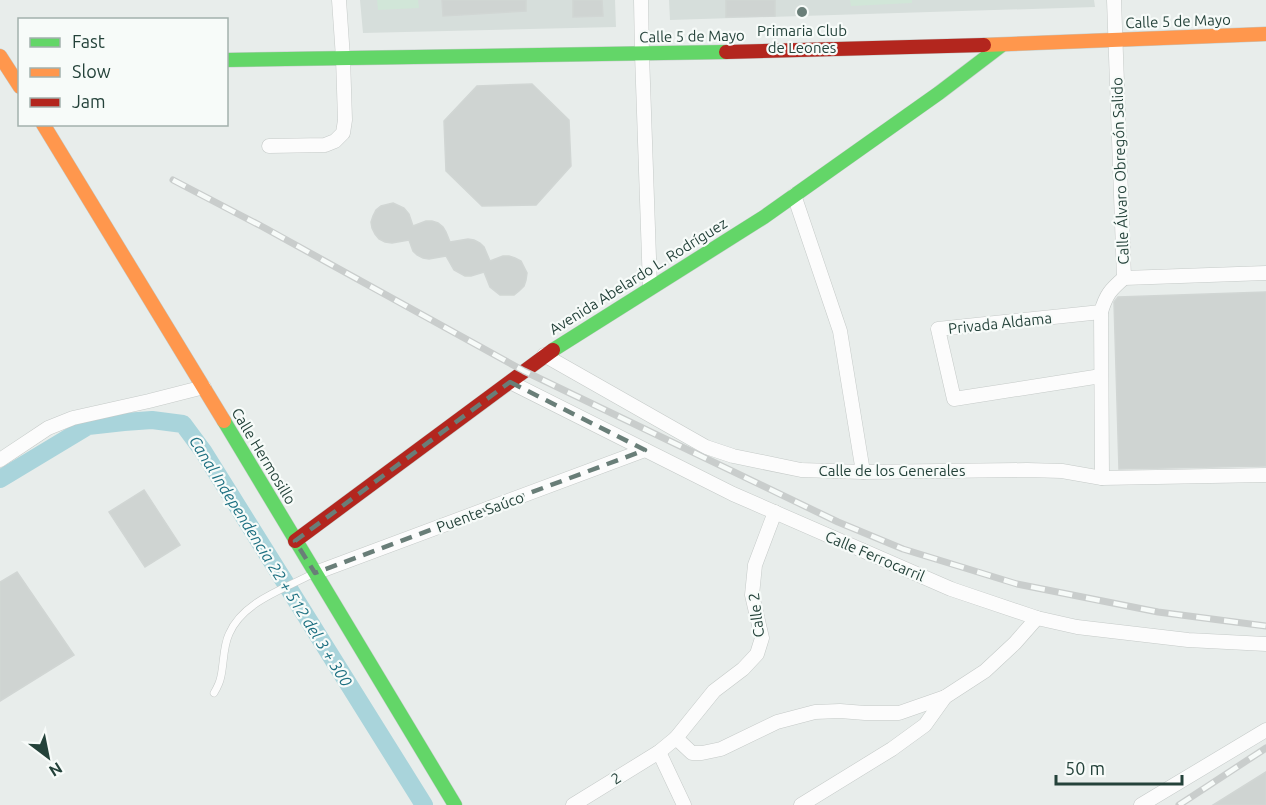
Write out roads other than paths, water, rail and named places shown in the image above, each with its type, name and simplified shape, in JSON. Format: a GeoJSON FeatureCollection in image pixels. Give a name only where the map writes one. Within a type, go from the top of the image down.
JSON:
{"type":"FeatureCollection","features":[{"type":"Feature","properties":{"kind":"street"},"geometry":{"type":"LineString","coordinates":[[269,146],[325,145],[335,141],[343,133],[345,120],[344,58],[339,0]]}},
{"type":"Feature","properties":{"kind":"street"},"geometry":{"type":"LineString","coordinates":[[641,0],[650,287]]}},
{"type":"Feature","properties":{"kind":"street","name":"Calle Álvaro Obregón Salido"},"geometry":{"type":"LineString","coordinates":[[1102,477],[1101,312],[1104,300],[1111,289],[1124,278],[1114,0]]}},
{"type":"Feature","properties":{"kind":"street","name":"Calle 5 de Mayo"},"geometry":{"type":"LineString","coordinates":[[228,60],[642,54],[1002,45],[1266,34]]}},
{"type":"Feature","properties":{"kind":"street","name":"Avenida Abelardo L. Rodríguez"},"geometry":{"type":"LineString","coordinates":[[296,542],[544,355],[764,217],[939,93],[1002,45]]}},
{"type":"Feature","properties":{"kind":"street"},"geometry":{"type":"LineString","coordinates":[[6,63],[18,84]]}},
{"type":"Feature","properties":{"kind":"street","name":"Calle Hermosillo"},"geometry":{"type":"LineString","coordinates":[[44,126],[455,805]]}},
{"type":"Feature","properties":{"kind":"street"},"geometry":{"type":"LineString","coordinates":[[794,195],[840,331],[863,472]]}},
{"type":"Feature","properties":{"kind":"street"},"geometry":{"type":"LineString","coordinates":[[1124,278],[1266,273]]}},
{"type":"Feature","properties":{"kind":"street","name":"Privada Aldama"},"geometry":{"type":"LineString","coordinates":[[1101,312],[939,329],[954,399],[1101,376]]}},
{"type":"Feature","properties":{"kind":"street","name":"Calle de los Generales"},"geometry":{"type":"LineString","coordinates":[[544,355],[706,447],[733,456],[801,470],[863,472],[1027,470],[1062,471],[1102,477],[1266,475]]}},
{"type":"Feature","properties":{"kind":"street","name":"Calle Ferrocarril"},"geometry":{"type":"LineString","coordinates":[[510,382],[733,494],[951,589],[1037,618],[1077,627],[1177,638],[1266,644]]}},
{"type":"Feature","properties":{"kind":"street"},"geometry":{"type":"LineString","coordinates":[[0,460],[48,428],[73,418],[204,387]]}},
{"type":"Feature","properties":{"kind":"street","name":"Puente Saúco"},"geometry":{"type":"LineString","coordinates":[[314,573],[645,450]]}},
{"type":"Feature","properties":{"kind":"street","name":"Calle 2"},"geometry":{"type":"LineString","coordinates":[[659,752],[676,738],[714,692],[743,669],[757,654],[762,638],[752,595],[755,565],[775,512]]}},
{"type":"Feature","properties":{"kind":"street"},"geometry":{"type":"LineString","coordinates":[[676,738],[692,753],[702,753],[720,749],[777,722],[814,712],[899,713],[945,697],[985,671],[1016,643],[1037,618]]}},
{"type":"Feature","properties":{"kind":"street"},"geometry":{"type":"LineString","coordinates":[[801,805],[892,749],[926,725],[945,697]]}},
{"type":"Feature","properties":{"kind":"street"},"geometry":{"type":"LineString","coordinates":[[1141,805],[1266,730]]}},
{"type":"Feature","properties":{"kind":"street"},"geometry":{"type":"LineString","coordinates":[[659,752],[684,805]]}},
{"type":"Feature","properties":{"kind":"street","name":"2"},"geometry":{"type":"LineString","coordinates":[[573,805],[659,752]]}},
{"type":"Feature","properties":{"kind":"lane"},"geometry":{"type":"LineString","coordinates":[[214,693],[221,677],[229,634],[241,617],[258,602],[314,573]]}},
{"type":"Feature","properties":{"kind":"waterway","name":"Canal Independencia 22 + 512 del 3 + 300"},"geometry":{"type":"LineString","coordinates":[[0,479],[88,426],[152,420],[183,424],[203,451],[424,805]]}},
{"type":"Feature","properties":{"kind":"railway"},"geometry":{"type":"LineString","coordinates":[[173,180],[524,371],[838,522],[903,549],[1017,584],[1158,612],[1266,626]]}},
{"type":"Feature","properties":{"kind":"railway"},"geometry":{"type":"LineString","coordinates":[[1179,805],[1266,748]]}},
{"type":"Feature","properties":{"kind":"place","name":"Primaria Club de Leones"},"geometry":{"type":"Point","coordinates":[802,12]}}]}
